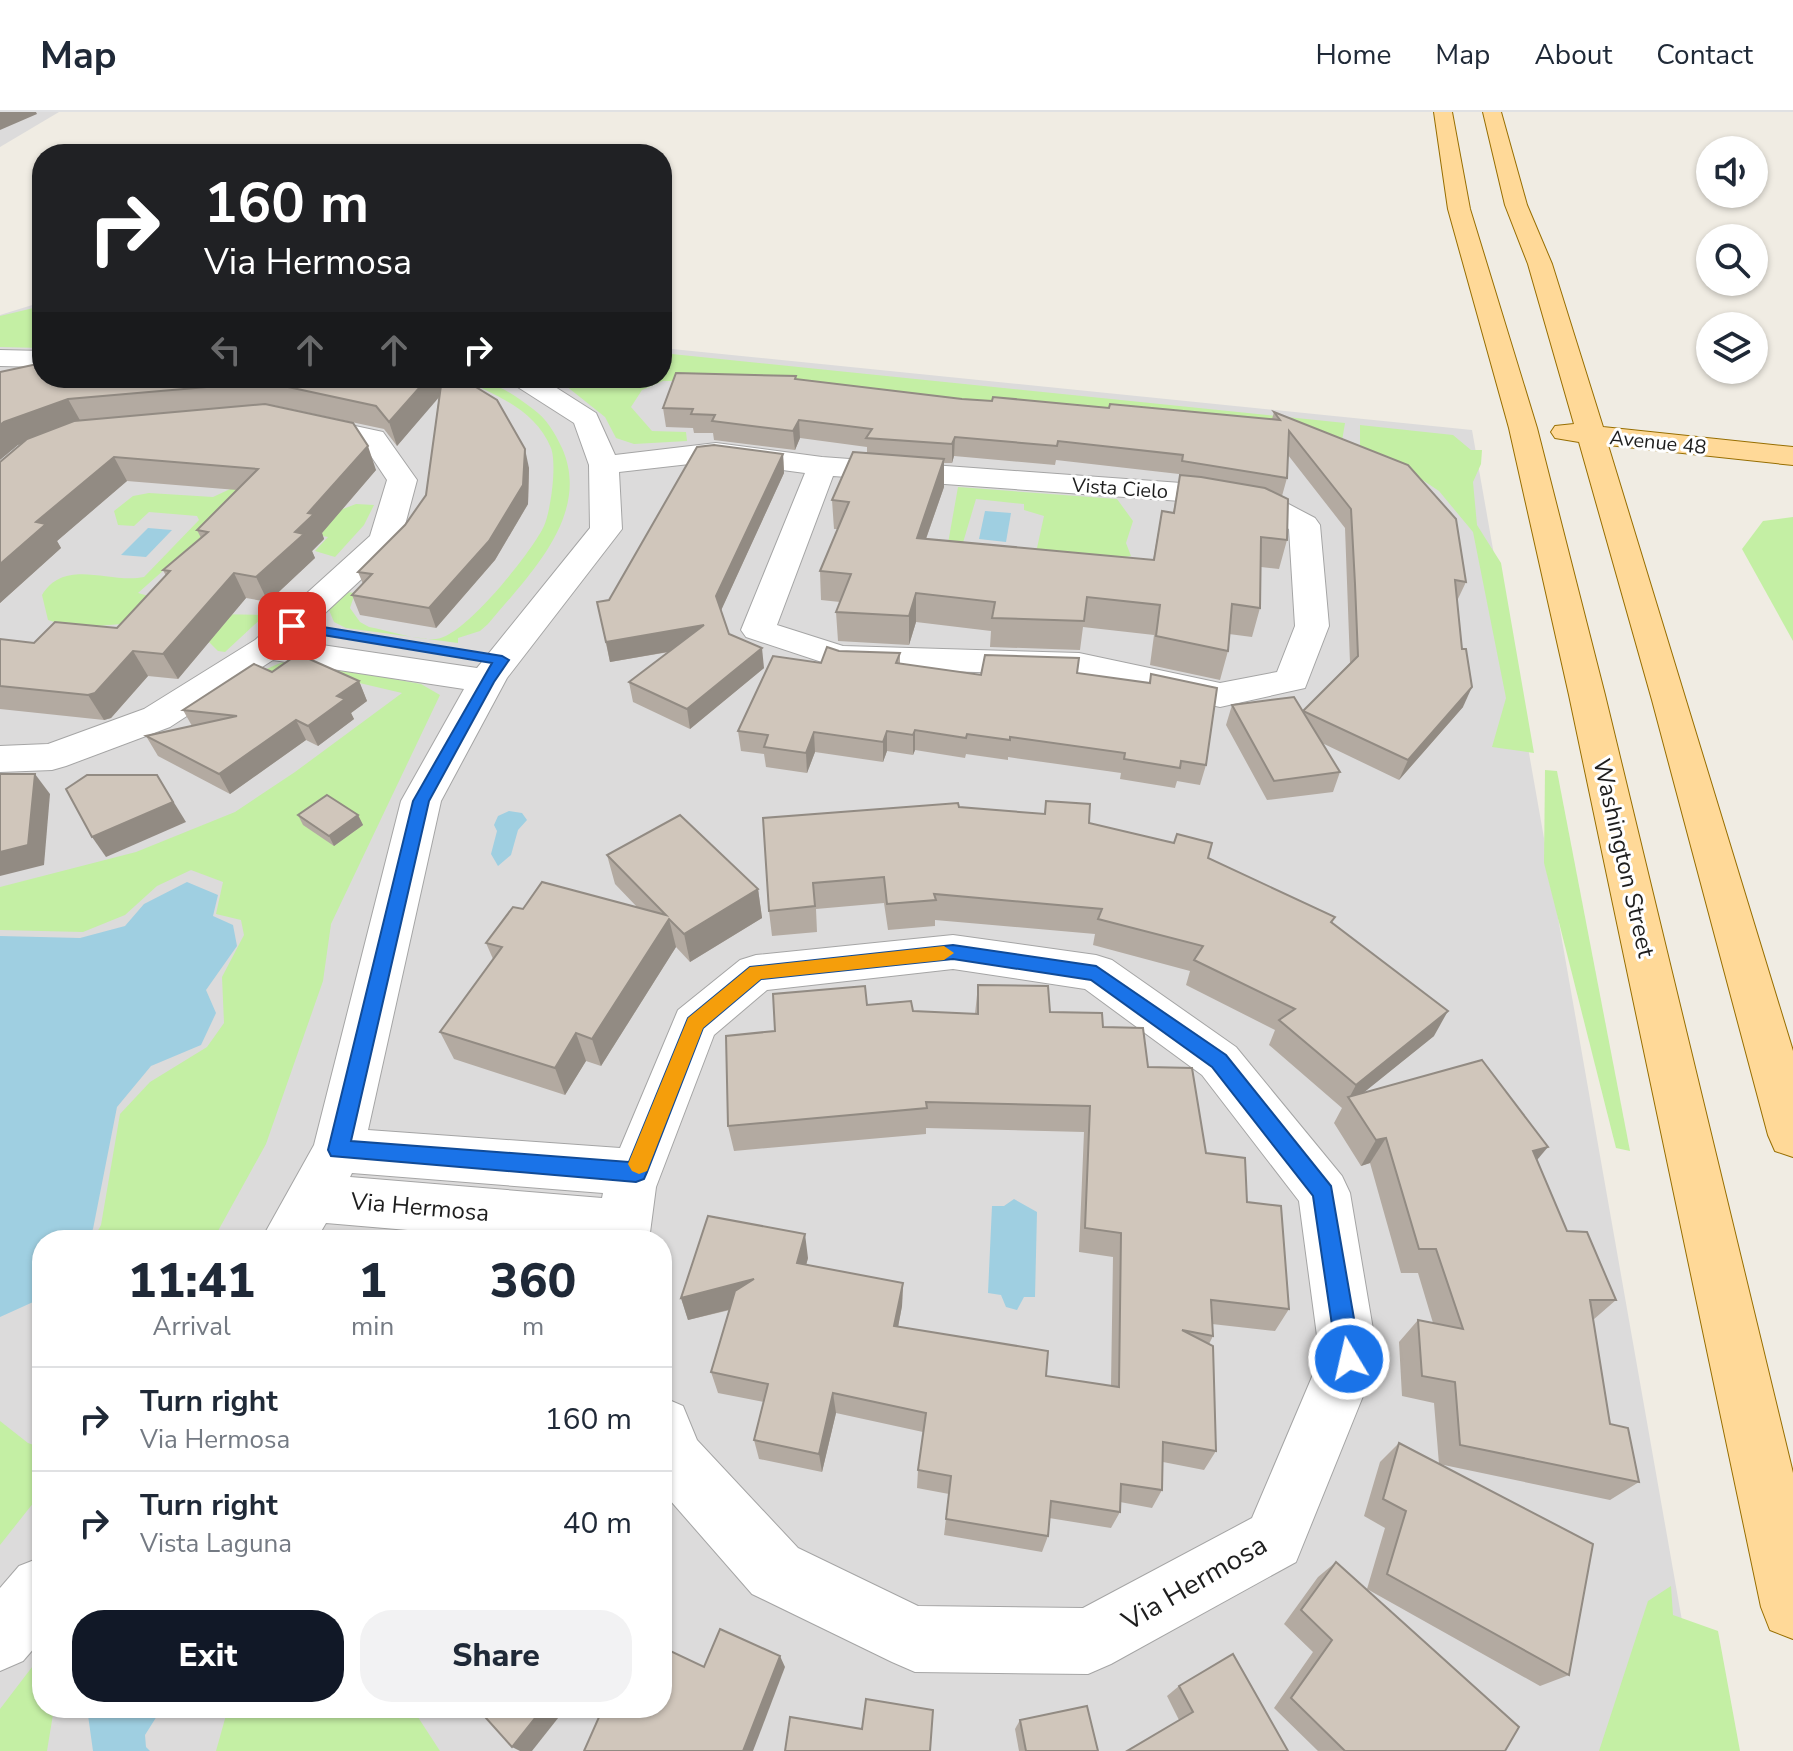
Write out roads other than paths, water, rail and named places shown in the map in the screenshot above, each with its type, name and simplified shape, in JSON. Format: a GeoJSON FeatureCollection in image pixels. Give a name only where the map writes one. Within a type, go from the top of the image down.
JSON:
{"type":"FeatureCollection","features":[{"type":"Feature","properties":{"kind":"main road","name":"Washington Street"},"geometry":{"type":"LineString","coordinates":[[1443,112],[1459,209],[1526,442],[1590,711],[1793,1607]]}},
{"type":"Feature","properties":{"kind":"main road"},"geometry":{"type":"LineString","coordinates":[[1492,112],[1516,205],[1540,264],[1595,449],[1793,1135]]}},
{"type":"Feature","properties":{"kind":"main road"},"geometry":{"type":"LineString","coordinates":[[1526,442],[1595,449]]}},
{"type":"Feature","properties":{"kind":"main road","name":"Avenue 48"},"geometry":{"type":"LineString","coordinates":[[1595,449],[1793,456]]}},
{"type":"Feature","properties":{"kind":"main road","name":"Avenue 48"},"geometry":{"type":"LineString","coordinates":[[1595,449],[1652,469],[1793,484]]}},
{"type":"Feature","properties":{"kind":"street"},"geometry":{"type":"LineString","coordinates":[[0,358],[32,359]]}},
{"type":"Feature","properties":{"kind":"street"},"geometry":{"type":"LineString","coordinates":[[301,1219],[338,1150],[421,801],[494,670],[606,529],[604,465],[586,419],[542,388]]}},
{"type":"Feature","properties":{"kind":"street"},"geometry":{"type":"LineString","coordinates":[[0,759],[52,757],[157,718],[280,637],[385,540],[402,480],[373,438],[275,416]]}},
{"type":"Feature","properties":{"kind":"street","name":"Vista Cielo"},"geometry":{"type":"LineString","coordinates":[[604,465],[716,452],[822,466],[1195,493],[1268,506],[1304,525],[1312,626],[1292,680],[1220,695],[1079,664],[840,657],[758,630],[822,466]]}},
{"type":"Feature","properties":{"kind":"street"},"geometry":{"type":"LineString","coordinates":[[280,637],[494,670]]}},
{"type":"Feature","properties":{"kind":"street","name":"Via Hermosa"},"geometry":{"type":"LineString","coordinates":[[622,1230],[636,1172],[695,1024],[756,973],[953,952],[1096,973],[1219,1061],[1324,1193],[1349,1359],[1274,1540],[1088,1641],[915,1639],[775,1571],[676,1461],[672,1451]]}},
{"type":"Feature","properties":{"kind":"street","name":"Via Hermosa"},"geometry":{"type":"LineString","coordinates":[[338,1150],[636,1172]]}},
{"type":"Feature","properties":{"kind":"street","name":"Via Hermosa"},"geometry":{"type":"LineString","coordinates":[[301,1219],[573,1230]]}},
{"type":"Feature","properties":{"kind":"street"},"geometry":{"type":"LineString","coordinates":[[0,1638],[32,1601]]}},
{"type":"Feature","properties":{"kind":"water"},"geometry":{"type":"Polygon","coordinates":[[[985,511],[1011,513],[1006,542],[979,539],[985,511]]]}},
{"type":"Feature","properties":{"kind":"water"},"geometry":{"type":"Polygon","coordinates":[[[148,528],[172,530],[146,557],[121,555],[148,528]]]}},
{"type":"Feature","properties":{"kind":"water"},"geometry":{"type":"Polygon","coordinates":[[[509,811],[522,813],[527,820],[518,830],[511,855],[498,866],[491,854],[497,831],[494,825],[498,816],[509,811]]]}},
{"type":"Feature","properties":{"kind":"water"},"geometry":{"type":"Polygon","coordinates":[[[187,882],[218,895],[213,916],[233,925],[237,946],[206,990],[216,1013],[201,1045],[151,1066],[117,1107],[92,1230],[32,1230],[32,1303],[0,1317],[0,936],[80,938],[125,926],[144,904],[187,882]]]}},
{"type":"Feature","properties":{"kind":"water"},"geometry":{"type":"Polygon","coordinates":[[[1014,1199],[1037,1212],[1035,1297],[1024,1297],[1017,1310],[1006,1307],[1001,1295],[988,1293],[992,1206],[1004,1206],[1014,1199]]]}},
{"type":"Feature","properties":{"kind":"water"},"geometry":{"type":"Polygon","coordinates":[[[88,1718],[156,1718],[145,1735],[146,1747],[150,1751],[93,1751],[88,1718]]]}}]}
